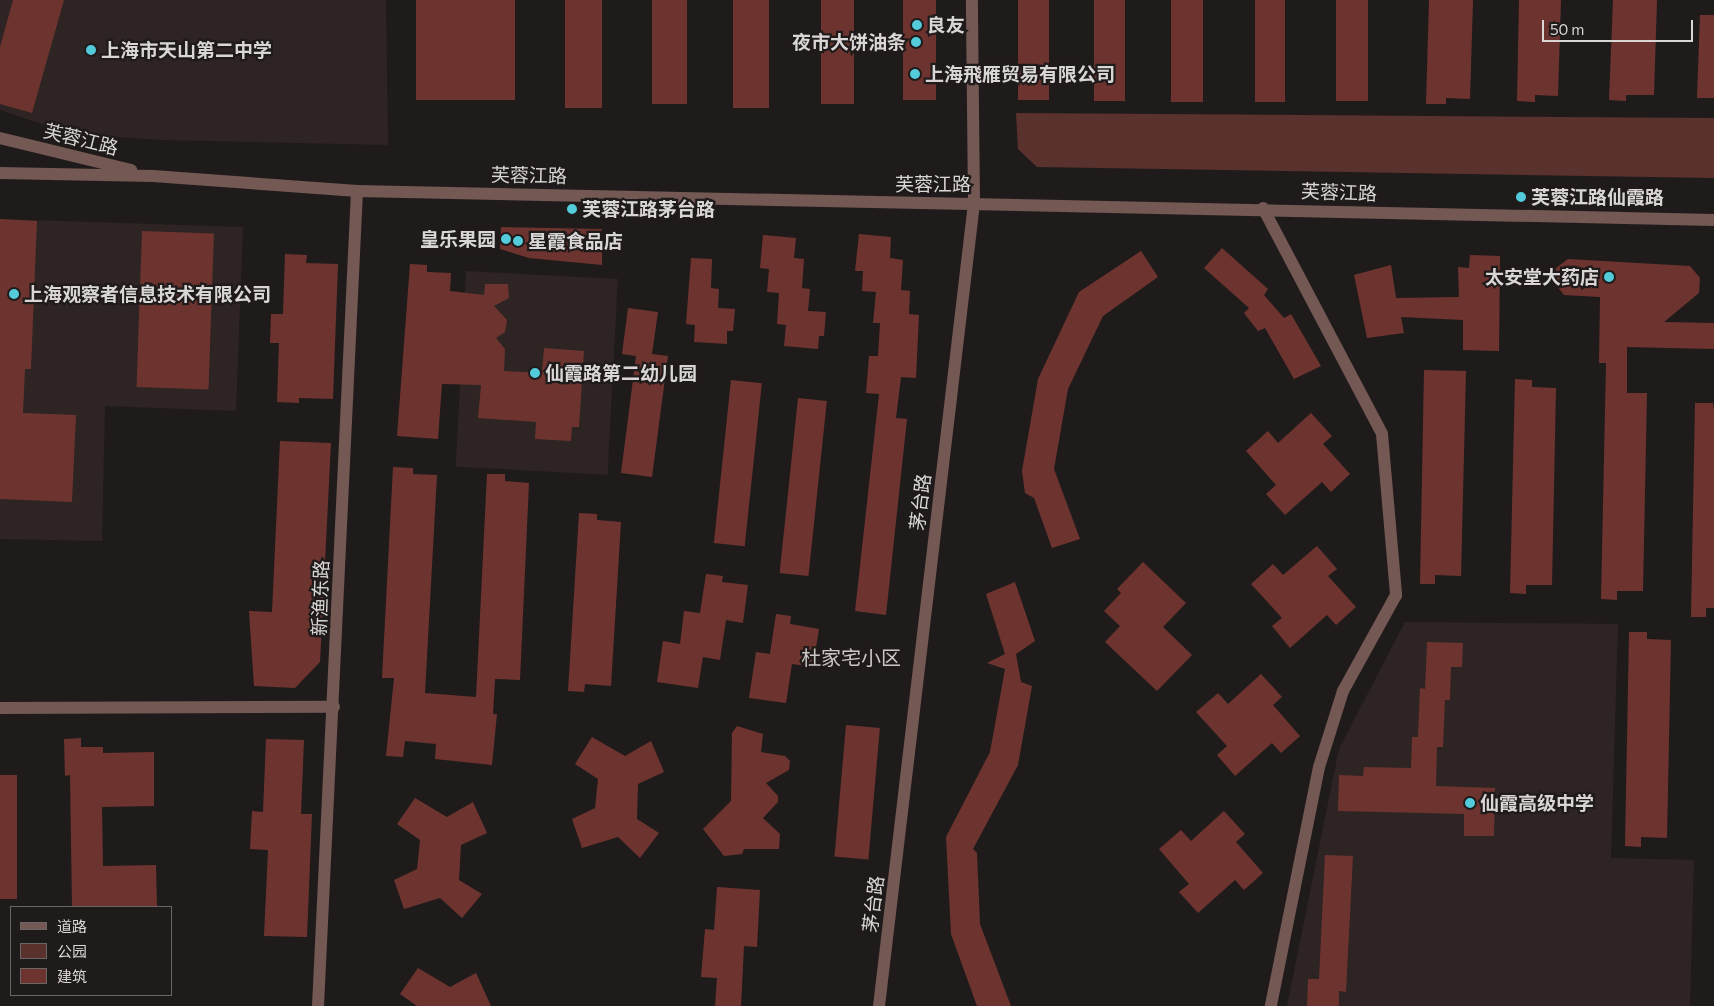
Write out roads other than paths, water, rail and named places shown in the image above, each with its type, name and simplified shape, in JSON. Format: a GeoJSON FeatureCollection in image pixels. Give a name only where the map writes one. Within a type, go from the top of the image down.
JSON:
{"type":"FeatureCollection","features":[{"type":"Feature","properties":{"kind":"street","name":"茅台路"},"geometry":{"type":"LineString","coordinates":[[879,1006],[974,203],[972,0]]}},
{"type":"Feature","properties":{"kind":"street","name":"芙蓉江路"},"geometry":{"type":"LineString","coordinates":[[0,138],[153,176]]}},
{"type":"Feature","properties":{"kind":"street","name":"芙蓉江路"},"geometry":{"type":"LineString","coordinates":[[0,173],[153,176],[357,191],[1263,208],[1518,218],[1714,220]]}},
{"type":"Feature","properties":{"kind":"street","name":"新渔东路"},"geometry":{"type":"LineString","coordinates":[[318,1006],[334,707],[357,191]]}},
{"type":"Feature","properties":{"kind":"street"},"geometry":{"type":"LineString","coordinates":[[1263,208],[1382,434],[1396,595],[1343,691],[1319,767],[1271,1006]]}},
{"type":"Feature","properties":{"kind":"street"},"geometry":{"type":"LineString","coordinates":[[0,708],[334,707]]}},
{"type":"Feature","properties":{"kind":"place","name":"良友"},"geometry":{"type":"Point","coordinates":[917,25]}},
{"type":"Feature","properties":{"kind":"place","name":"夜市大饼油条"},"geometry":{"type":"Point","coordinates":[916,42]}},
{"type":"Feature","properties":{"kind":"place","name":"上海市天山第二中学"},"geometry":{"type":"Point","coordinates":[91,50]}},
{"type":"Feature","properties":{"kind":"place","name":"上海飛雁贸易有限公司"},"geometry":{"type":"Point","coordinates":[915,74]}},
{"type":"Feature","properties":{"kind":"place","name":"芙蓉江路仙霞路"},"geometry":{"type":"Point","coordinates":[1521,197]}},
{"type":"Feature","properties":{"kind":"place","name":"芙蓉江路茅台路"},"geometry":{"type":"Point","coordinates":[572,209]}},
{"type":"Feature","properties":{"kind":"place","name":"皇乐果园"},"geometry":{"type":"Point","coordinates":[506,239]}},
{"type":"Feature","properties":{"kind":"place","name":"星霞食品店"},"geometry":{"type":"Point","coordinates":[518,241]}},
{"type":"Feature","properties":{"kind":"place","name":"太安堂大药店"},"geometry":{"type":"Point","coordinates":[1609,277]}},
{"type":"Feature","properties":{"kind":"place","name":"上海观察者信息技术有限公司"},"geometry":{"type":"Point","coordinates":[14,294]}},
{"type":"Feature","properties":{"kind":"place","name":"仙霞路第二幼儿园"},"geometry":{"type":"Point","coordinates":[535,373]}},
{"type":"Feature","properties":{"kind":"place","name":"仙霞高级中学"},"geometry":{"type":"Point","coordinates":[1470,803]}},
{"type":"Feature","properties":{"kind":"district","name":"杜家宅小区"},"geometry":{"type":"Point","coordinates":[851,657]}}]}
